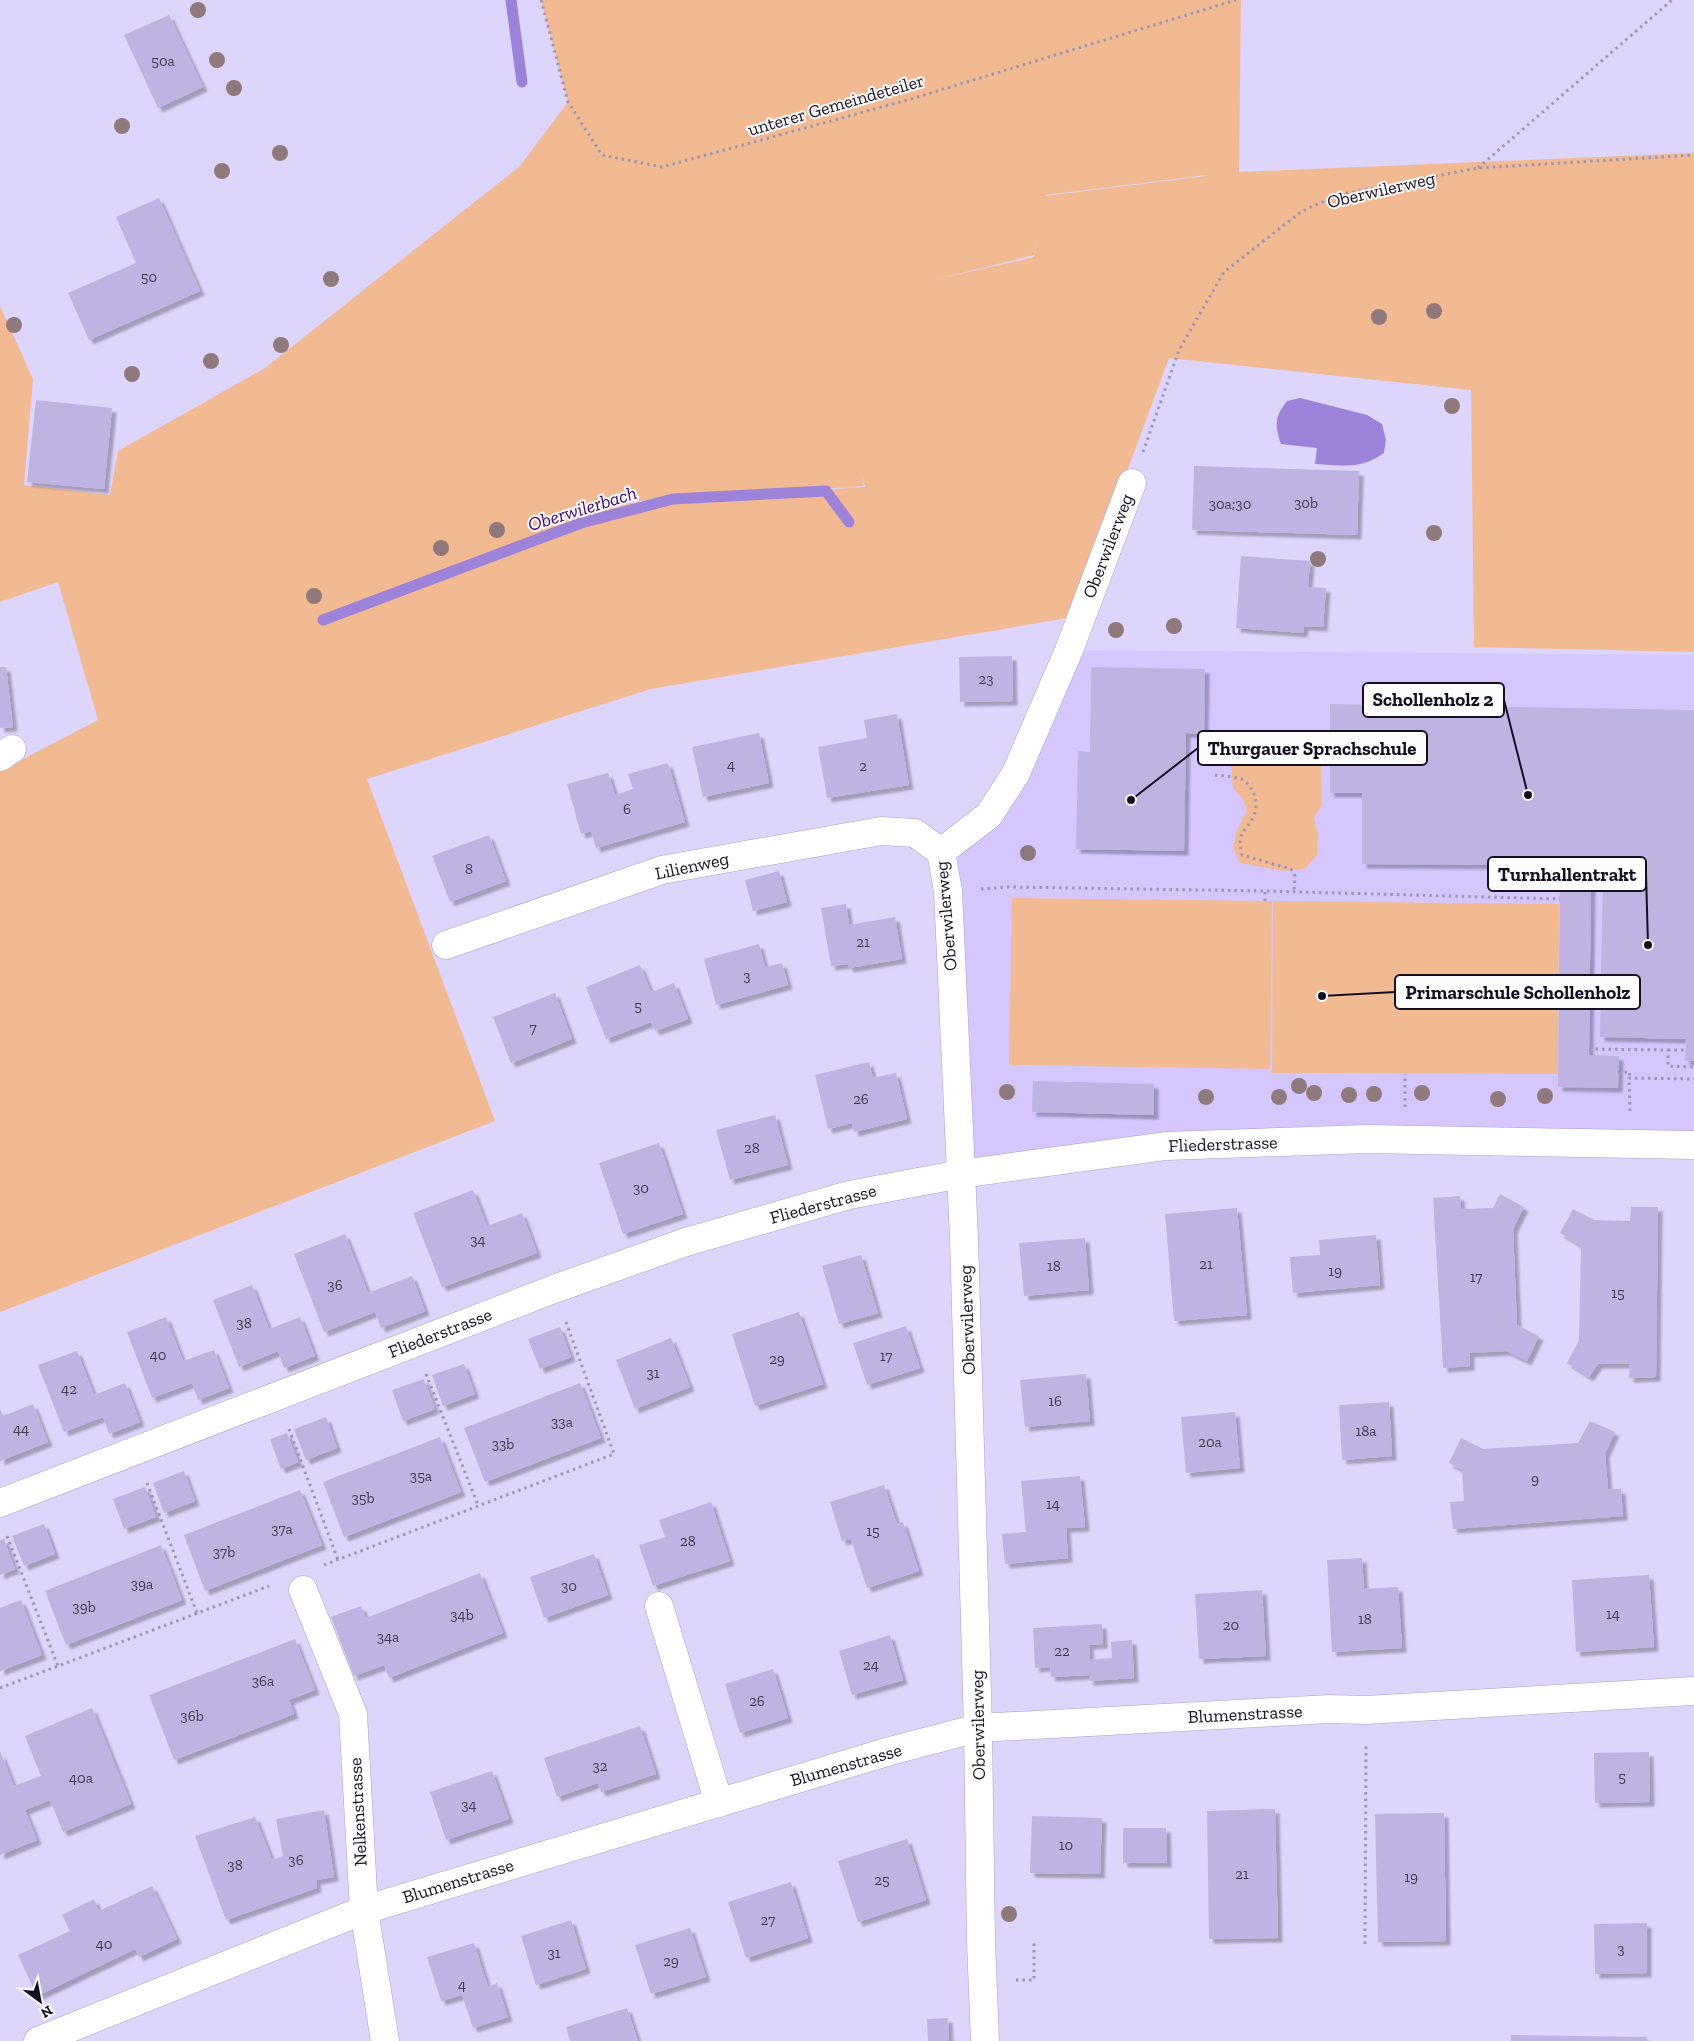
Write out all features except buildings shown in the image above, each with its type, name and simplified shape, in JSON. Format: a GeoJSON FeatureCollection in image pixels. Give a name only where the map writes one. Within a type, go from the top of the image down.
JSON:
{"type":"FeatureCollection","features":[{"type":"Feature","properties":{"kind":"street","name":"Oberwilerweg"},"geometry":{"type":"LineString","coordinates":[[985,2041],[980,1942],[978,1728],[964,1238],[948,891],[941,852],[989,815],[1016,773],[1069,650],[1132,483]]}},
{"type":"Feature","properties":{"kind":"street","name":"Lilienweg"},"geometry":{"type":"LineString","coordinates":[[446,945],[662,870],[881,831],[915,833],[941,852]]}},
{"type":"Feature","properties":{"kind":"street","name":"Fliederstrasse"},"geometry":{"type":"LineString","coordinates":[[2,1515],[134,1450],[554,1289],[686,1242],[848,1195],[961,1174],[1166,1146],[1367,1139],[1694,1145]]}},
{"type":"Feature","properties":{"kind":"street","name":"Nelkenstrasse"},"geometry":{"type":"LineString","coordinates":[[303,1590],[353,1714],[364,1910],[385,2041]]}},
{"type":"Feature","properties":{"kind":"street"},"geometry":{"type":"LineString","coordinates":[[659,1606],[719,1803]]}},
{"type":"Feature","properties":{"kind":"street","name":"Blumenstrasse"},"geometry":{"type":"LineString","coordinates":[[38,2041],[364,1910],[890,1751],[978,1728],[1330,1709],[1366,1710],[1694,1691]]}},
{"type":"Feature","properties":{"kind":"path","name":"unterer Gemeindeteiler"},"geometry":{"type":"LineString","coordinates":[[541,0],[568,102],[602,155],[662,167],[910,98],[1236,0]]}},
{"type":"Feature","properties":{"kind":"path"},"geometry":{"type":"LineString","coordinates":[[1478,168],[1672,0]]}},
{"type":"Feature","properties":{"kind":"path","name":"Oberwilerweg"},"geometry":{"type":"LineString","coordinates":[[1132,483],[1179,350],[1224,272],[1302,211],[1338,195],[1478,168],[1694,155]]}},
{"type":"Feature","properties":{"kind":"path"},"geometry":{"type":"LineString","coordinates":[[1216,775],[1242,779],[1252,789],[1256,800],[1254,815],[1242,832],[1239,843],[1242,855],[1291,869],[1295,876],[1294,892]]}},
{"type":"Feature","properties":{"kind":"path"},"geometry":{"type":"LineString","coordinates":[[948,891],[1009,887],[1265,891],[1560,899]]}},
{"type":"Feature","properties":{"kind":"path"},"geometry":{"type":"LineString","coordinates":[[1265,891],[1265,901]]}},
{"type":"Feature","properties":{"kind":"path"},"geometry":{"type":"LineString","coordinates":[[1589,1049],[1686,1050]]}},
{"type":"Feature","properties":{"kind":"path"},"geometry":{"type":"LineString","coordinates":[[1668,1050],[1668,1066],[1694,1067]]}},
{"type":"Feature","properties":{"kind":"path"},"geometry":{"type":"LineString","coordinates":[[1618,1072],[1630,1072],[1632,1144]]}},
{"type":"Feature","properties":{"kind":"path"},"geometry":{"type":"LineString","coordinates":[[1630,1078],[1694,1079]]}},
{"type":"Feature","properties":{"kind":"path"},"geometry":{"type":"LineString","coordinates":[[322,1566],[614,1454],[554,1289]]}},
{"type":"Feature","properties":{"kind":"path"},"geometry":{"type":"LineString","coordinates":[[414,1342],[478,1506]]}},
{"type":"Feature","properties":{"kind":"path"},"geometry":{"type":"LineString","coordinates":[[276,1396],[338,1560]]}},
{"type":"Feature","properties":{"kind":"path"},"geometry":{"type":"LineString","coordinates":[[134,1450],[197,1613]]}},
{"type":"Feature","properties":{"kind":"path"},"geometry":{"type":"LineString","coordinates":[[2,1515],[58,1666]]}},
{"type":"Feature","properties":{"kind":"path"},"geometry":{"type":"LineString","coordinates":[[0,1688],[270,1585]]}},
{"type":"Feature","properties":{"kind":"path"},"geometry":{"type":"LineString","coordinates":[[1365,1944],[1366,1710]]}},
{"type":"Feature","properties":{"kind":"path"},"geometry":{"type":"LineString","coordinates":[[1015,1989],[1016,1980],[1034,1980],[1034,1941]]}},
{"type":"Feature","properties":{"kind":"shaded area"},"geometry":{"type":"Polygon","coordinates":[[[541,0],[1241,0],[1239,172],[1694,153],[1694,652],[1474,647],[1471,390],[1169,358],[1073,617],[651,689],[367,779],[495,1121],[0,1312],[0,771],[98,720],[58,582],[0,602],[0,306],[33,379],[24,485],[110,495],[118,451],[265,368],[520,166],[568,102],[541,0]],[[1206,176],[1046,195],[1045,196],[1206,176]],[[1038,237],[1034,255],[938,279],[1034,257],[1038,237]],[[860,470],[864,486],[587,504],[588,506],[865,487],[860,470]]]}},
{"type":"Feature","properties":{"kind":"shaded area"},"geometry":{"type":"Polygon","coordinates":[[[1300,398],[1367,415],[1382,424],[1386,440],[1384,453],[1359,464],[1315,464],[1317,448],[1281,444],[1277,426],[1280,412],[1287,401],[1300,398]]]}},
{"type":"Feature","properties":{"kind":"shaded area"},"geometry":{"type":"Polygon","coordinates":[[[1069,650],[1694,655],[1694,1145],[1367,1139],[961,1174],[941,852],[989,815],[1069,650]]]}},
{"type":"Feature","properties":{"kind":"shaded area"},"geometry":{"type":"Polygon","coordinates":[[[1280,744],[1295,752],[1321,754],[1322,805],[1314,818],[1318,835],[1317,855],[1305,869],[1284,871],[1240,863],[1233,847],[1237,830],[1247,810],[1242,798],[1233,788],[1231,766],[1259,745],[1280,744]]]}},
{"type":"Feature","properties":{"kind":"shaded area"},"geometry":{"type":"Polygon","coordinates":[[[1012,898],[1272,901],[1270,1069],[1009,1065],[1012,898]]]}},
{"type":"Feature","properties":{"kind":"shaded area"},"geometry":{"type":"Polygon","coordinates":[[[1273,901],[1559,904],[1558,1074],[1272,1073],[1273,901]]]}},
{"type":"Feature","properties":{"kind":"waterway"},"geometry":{"type":"LineString","coordinates":[[511,0],[522,82]]}},
{"type":"Feature","properties":{"kind":"waterway","name":"Oberwilerbach"},"geometry":{"type":"LineString","coordinates":[[323,620],[581,523],[673,499],[826,491],[849,522]]}},
{"type":"Feature","properties":{"kind":"place","name":"Schollenholz 2"},"geometry":{"type":"Point","coordinates":[1528,795]}},
{"type":"Feature","properties":{"kind":"place","name":"Thurgauer Sprachschule"},"geometry":{"type":"Point","coordinates":[1131,800]}},
{"type":"Feature","properties":{"kind":"place","name":"Turnhallentrakt"},"geometry":{"type":"Point","coordinates":[1648,945]}},
{"type":"Feature","properties":{"kind":"place","name":"Primarschule Schollenholz"},"geometry":{"type":"Point","coordinates":[1322,996]}}]}
